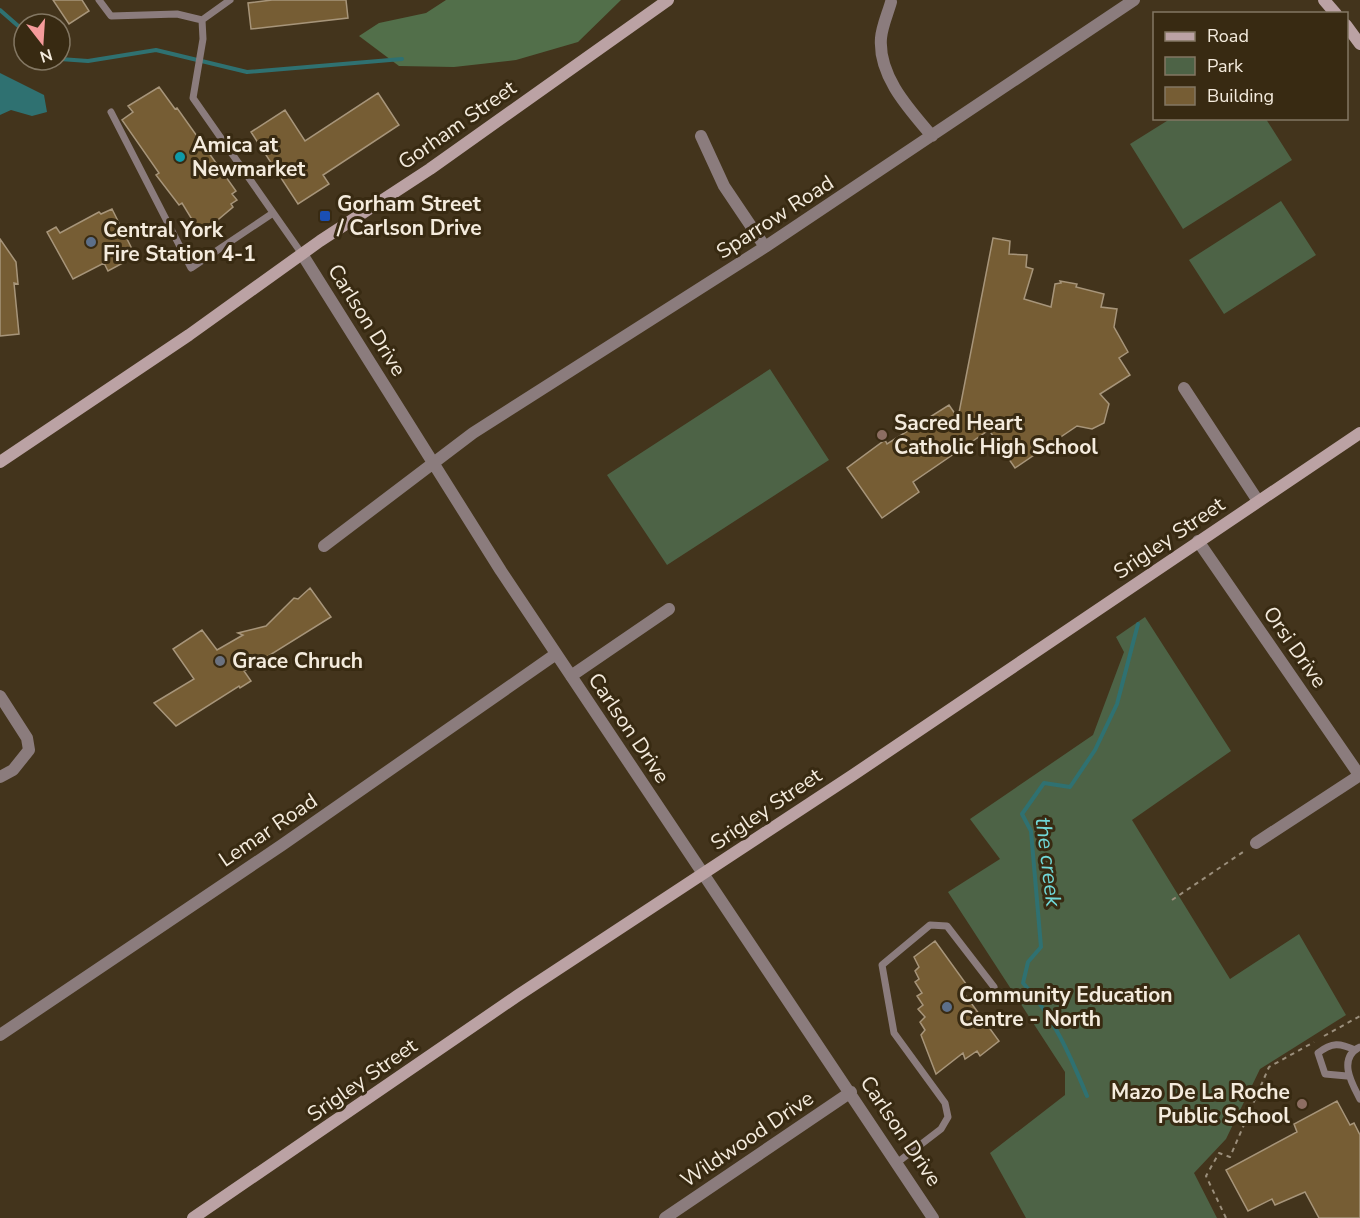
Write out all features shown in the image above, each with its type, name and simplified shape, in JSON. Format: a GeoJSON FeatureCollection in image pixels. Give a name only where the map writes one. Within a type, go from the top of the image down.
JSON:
{"type":"FeatureCollection","features":[{"type":"Feature","properties":{"kind":"street","name":"Gorham Street"},"geometry":{"type":"LineString","coordinates":[[0,462],[189,335],[302,254],[430,169],[668,0]]}},
{"type":"Feature","properties":{"kind":"street","name":"Sparrow Road"},"geometry":{"type":"LineString","coordinates":[[324,546],[433,463],[531,395],[765,247],[1134,0]]}},
{"type":"Feature","properties":{"kind":"street"},"geometry":{"type":"LineString","coordinates":[[1324,0],[1334,12]]}},
{"type":"Feature","properties":{"kind":"street"},"geometry":{"type":"LineString","coordinates":[[891,2],[881,37],[882,61],[906,104],[932,136]]}},
{"type":"Feature","properties":{"kind":"street"},"geometry":{"type":"LineString","coordinates":[[1348,26],[1360,44]]}},
{"type":"Feature","properties":{"kind":"street"},"geometry":{"type":"LineString","coordinates":[[701,136],[724,186],[765,247]]}},
{"type":"Feature","properties":{"kind":"street","name":"Carlson Drive"},"geometry":{"type":"LineString","coordinates":[[302,254],[556,654],[898,1162],[933,1218]]}},
{"type":"Feature","properties":{"kind":"street"},"geometry":{"type":"LineString","coordinates":[[1184,388],[1258,501]]}},
{"type":"Feature","properties":{"kind":"street","name":"Srigley Street"},"geometry":{"type":"LineString","coordinates":[[193,1218],[517,996],[704,874],[1258,501],[1359,437]]}},
{"type":"Feature","properties":{"kind":"street","name":"Orsi Drive"},"geometry":{"type":"LineString","coordinates":[[1198,541],[1360,776]]}},
{"type":"Feature","properties":{"kind":"street"},"geometry":{"type":"LineString","coordinates":[[571,676],[669,609]]}},
{"type":"Feature","properties":{"kind":"street","name":"Lemar Road"},"geometry":{"type":"LineString","coordinates":[[0,1035],[282,845],[556,654]]}},
{"type":"Feature","properties":{"kind":"street"},"geometry":{"type":"LineString","coordinates":[[0,696],[27,738],[29,750],[13,770],[0,777]]}},
{"type":"Feature","properties":{"kind":"street"},"geometry":{"type":"LineString","coordinates":[[1256,843],[1360,776]]}},
{"type":"Feature","properties":{"kind":"street","name":"Wildwood Drive"},"geometry":{"type":"LineString","coordinates":[[665,1218],[851,1092]]}},
{"type":"Feature","properties":{"kind":"lane"},"geometry":{"type":"LineString","coordinates":[[99,0],[111,16],[177,14],[202,20],[230,0]]}},
{"type":"Feature","properties":{"kind":"lane"},"geometry":{"type":"LineString","coordinates":[[202,20],[203,39],[193,98],[302,254]]}},
{"type":"Feature","properties":{"kind":"lane"},"geometry":{"type":"LineString","coordinates":[[111,111],[191,268],[273,213]]}},
{"type":"Feature","properties":{"kind":"lane"},"geometry":{"type":"LineString","coordinates":[[898,1162],[941,1130],[948,1117],[945,1103],[894,1033],[882,965],[930,925],[947,926],[994,987]]}},
{"type":"Feature","properties":{"kind":"lane"},"geometry":{"type":"LineString","coordinates":[[1347,1076],[1325,1074],[1318,1053],[1327,1046],[1340,1043],[1358,1048],[1348,1063],[1347,1076],[1360,1099]]}},
{"type":"Feature","properties":{"kind":"path"},"geometry":{"type":"LineString","coordinates":[[1172,900],[1256,843]]}},
{"type":"Feature","properties":{"kind":"path"},"geometry":{"type":"LineString","coordinates":[[1226,1218],[1206,1176],[1219,1153],[1230,1157],[1269,1068],[1360,1016]]}},
{"type":"Feature","properties":{"kind":"green space"},"geometry":{"type":"Polygon","coordinates":[[[446,0],[621,0],[578,42],[516,60],[454,67],[399,66],[359,36],[379,23],[426,13],[446,0]]]}},
{"type":"Feature","properties":{"kind":"green space"},"geometry":{"type":"Polygon","coordinates":[[[1168,120],[1267,120],[1292,160],[1183,229],[1130,144],[1168,120]]]}},
{"type":"Feature","properties":{"kind":"green space"},"geometry":{"type":"Polygon","coordinates":[[[1281,201],[1316,255],[1224,314],[1189,260],[1281,201]]]}},
{"type":"Feature","properties":{"kind":"green space"},"geometry":{"type":"Polygon","coordinates":[[[770,369],[829,460],[667,565],[607,475],[770,369]]]}},
{"type":"Feature","properties":{"kind":"green space"},"geometry":{"type":"Polygon","coordinates":[[[1145,617],[1231,751],[1132,820],[1230,979],[1299,934],[1346,1015],[1260,1069],[1226,1139],[1194,1173],[1217,1218],[1026,1218],[990,1153],[1065,1095],[1065,1072],[948,892],[1000,859],[970,819],[1093,735],[1124,652],[1116,637],[1145,617]]]}},
{"type":"Feature","properties":{"kind":"water"},"geometry":{"type":"Polygon","coordinates":[[[0,73],[44,95],[47,112],[32,116],[11,110],[0,115],[0,73]]]}},
{"type":"Feature","properties":{"kind":"building"},"geometry":{"type":"Polygon","coordinates":[[[53,0],[82,0],[89,11],[72,22],[72,12],[61,12],[53,0]]]}},
{"type":"Feature","properties":{"kind":"building"},"geometry":{"type":"Polygon","coordinates":[[[272,0],[346,0],[348,18],[251,29],[248,3],[272,0]]]}},
{"type":"Feature","properties":{"kind":"building","name":"Amica at Newmarket"},"geometry":{"type":"Polygon","coordinates":[[[159,87],[175,109],[177,108],[236,191],[232,194],[237,200],[231,204],[233,207],[207,229],[206,226],[199,231],[182,203],[179,205],[156,175],[159,173],[122,120],[133,112],[128,106],[159,87]]]}},
{"type":"Feature","properties":{"kind":"building"},"geometry":{"type":"Polygon","coordinates":[[[378,93],[399,125],[323,175],[329,184],[298,204],[251,132],[285,110],[305,141],[378,93]]]}},
{"type":"Feature","properties":{"kind":"building","name":"Central York Fire Station 4-1"},"geometry":{"type":"Polygon","coordinates":[[[112,209],[133,251],[123,263],[108,271],[104,263],[73,279],[47,232],[56,227],[60,233],[99,212],[101,214],[112,209]]]}},
{"type":"Feature","properties":{"kind":"building"},"geometry":{"type":"Polygon","coordinates":[[[993,238],[1010,241],[1009,254],[1027,255],[1026,267],[1033,269],[1024,299],[1051,307],[1055,284],[1061,283],[1060,281],[1077,284],[1076,287],[1104,294],[1101,307],[1117,309],[1114,327],[1128,352],[1119,358],[1130,375],[1100,394],[1109,404],[1104,423],[1092,429],[1077,426],[1015,468],[989,430],[913,482],[919,492],[882,518],[847,468],[885,440],[887,444],[949,405],[958,418],[993,238]]]}},
{"type":"Feature","properties":{"kind":"building"},"geometry":{"type":"Polygon","coordinates":[[[0,239],[16,262],[18,284],[14,283],[19,334],[0,336],[0,239]]]}},
{"type":"Feature","properties":{"kind":"building","name":"Grace Chruch"},"geometry":{"type":"Polygon","coordinates":[[[310,588],[331,617],[244,671],[251,681],[240,688],[239,686],[176,726],[154,703],[194,679],[173,649],[202,630],[217,650],[243,635],[238,633],[266,626],[294,598],[298,599],[310,588]]]}},
{"type":"Feature","properties":{"kind":"building","name":"Community Education Centre - North"},"geometry":{"type":"Polygon","coordinates":[[[935,941],[969,988],[963,992],[999,1041],[980,1056],[977,1051],[965,1059],[963,1053],[936,1074],[921,1035],[925,1030],[920,1022],[925,1017],[918,1009],[923,1005],[917,996],[922,993],[915,982],[919,979],[915,971],[919,967],[914,957],[935,941]]]}},
{"type":"Feature","properties":{"kind":"building"},"geometry":{"type":"Polygon","coordinates":[[[1337,1101],[1350,1125],[1354,1123],[1360,1135],[1360,1218],[1319,1218],[1305,1192],[1275,1205],[1272,1199],[1248,1211],[1226,1170],[1297,1132],[1294,1124],[1337,1101]]]}},
{"type":"Feature","properties":{"kind":"waterway"},"geometry":{"type":"LineString","coordinates":[[0,10],[12,20]]}},
{"type":"Feature","properties":{"kind":"waterway"},"geometry":{"type":"LineString","coordinates":[[72,60],[88,61],[156,50],[247,72],[402,59]]}},
{"type":"Feature","properties":{"kind":"waterway","name":"the creek"},"geometry":{"type":"LineString","coordinates":[[1087,1096],[1052,1022],[1023,983],[1028,962],[1041,947],[1031,831],[1022,814],[1044,783],[1070,787],[1095,750],[1117,704],[1138,624]]}},
{"type":"Feature","properties":{"kind":"place","name":"Amica at Newmarket"},"geometry":{"type":"Point","coordinates":[180,157]}},
{"type":"Feature","properties":{"kind":"place","name":"Gorham Street / Carlson Drive"},"geometry":{"type":"Point","coordinates":[325,216]}},
{"type":"Feature","properties":{"kind":"place","name":"Central York Fire Station 4-1"},"geometry":{"type":"Point","coordinates":[91,242]}},
{"type":"Feature","properties":{"kind":"place","name":"Sacred Heart Catholic High School"},"geometry":{"type":"Point","coordinates":[882,435]}},
{"type":"Feature","properties":{"kind":"place","name":"Grace Chruch"},"geometry":{"type":"Point","coordinates":[220,661]}},
{"type":"Feature","properties":{"kind":"place","name":"Community Education Centre - North"},"geometry":{"type":"Point","coordinates":[947,1007]}},
{"type":"Feature","properties":{"kind":"place","name":"Mazo De La Roche Public School"},"geometry":{"type":"Point","coordinates":[1302,1104]}}]}
